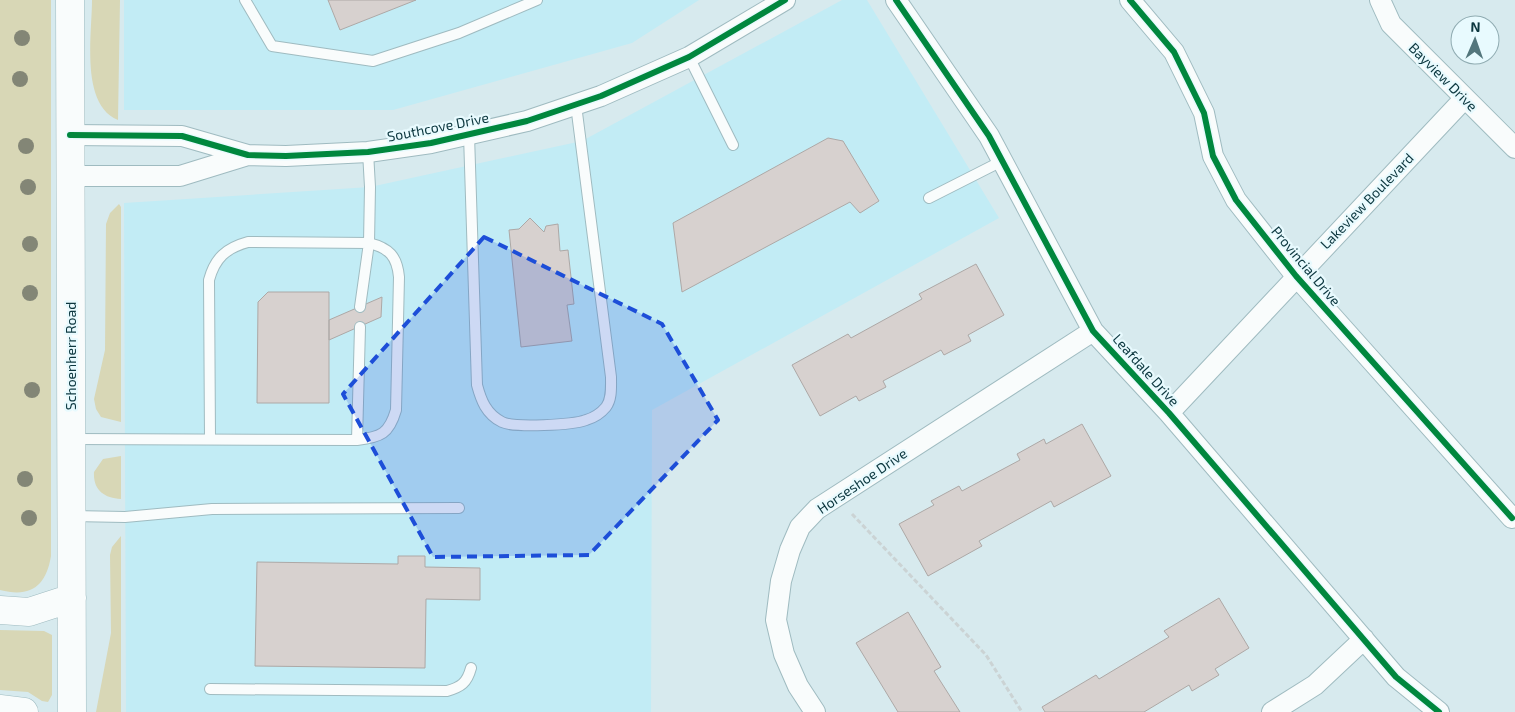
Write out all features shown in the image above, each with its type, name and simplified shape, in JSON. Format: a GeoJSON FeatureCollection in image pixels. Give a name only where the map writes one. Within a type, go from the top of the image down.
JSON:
{"type":"FeatureCollection","features":[{"type":"Feature","properties":{"kind":"main road","name":"Schoenherr Road"},"geometry":{"type":"LineString","coordinates":[[70,0],[72,712]]}},
{"type":"Feature","properties":{"kind":"main road"},"geometry":{"type":"LineString","coordinates":[[0,610],[28,612],[72,598]]}},
{"type":"Feature","properties":{"kind":"main road"},"geometry":{"type":"LineString","coordinates":[[0,708],[24,712]]}},
{"type":"Feature","properties":{"kind":"street","name":"Southcove Drive"},"geometry":{"type":"LineString","coordinates":[[71,176],[180,176],[248,156],[328,155],[368,152],[469,135],[527,121],[628,85],[689,57],[784,0]]}},
{"type":"Feature","properties":{"kind":"street","name":"Leafdale Drive"},"geometry":{"type":"LineString","coordinates":[[896,0],[989,136],[1093,331],[1169,414],[1396,676],[1439,712]]}},
{"type":"Feature","properties":{"kind":"street","name":"Provincial Drive"},"geometry":{"type":"LineString","coordinates":[[1130,0],[1174,52],[1204,113],[1213,156],[1236,200],[1296,276],[1512,518]]}},
{"type":"Feature","properties":{"kind":"street","name":"Bayview Drive"},"geometry":{"type":"LineString","coordinates":[[1380,0],[1391,24],[1464,100],[1515,148]]}},
{"type":"Feature","properties":{"kind":"street","name":"Lakeview Boulevard"},"geometry":{"type":"LineString","coordinates":[[1169,414],[1296,276],[1464,100]]}},
{"type":"Feature","properties":{"kind":"street","name":"Southcove Drive"},"geometry":{"type":"LineString","coordinates":[[70,135],[182,136],[248,156]]}},
{"type":"Feature","properties":{"kind":"street","name":"Horseshoe Drive"},"geometry":{"type":"LineString","coordinates":[[815,712],[798,686],[784,654],[776,620],[781,581],[790,550],[800,527],[817,509],[1093,331]]}},
{"type":"Feature","properties":{"kind":"street"},"geometry":{"type":"LineString","coordinates":[[1272,712],[1315,685],[1364,639]]}},
{"type":"Feature","properties":{"kind":"lane"},"geometry":{"type":"LineString","coordinates":[[245,0],[272,46],[372,61],[460,33],[536,0]]}},
{"type":"Feature","properties":{"kind":"lane"},"geometry":{"type":"LineString","coordinates":[[689,57],[733,145]]}},
{"type":"Feature","properties":{"kind":"lane"},"geometry":{"type":"LineString","coordinates":[[469,135],[477,385],[481,401],[490,414],[501,422],[515,427],[584,421],[606,407],[611,392],[611,377],[576,104]]}},
{"type":"Feature","properties":{"kind":"lane"},"geometry":{"type":"LineString","coordinates":[[360,307],[360,292],[369,243],[370,187],[368,152]]}},
{"type":"Feature","properties":{"kind":"lane"},"geometry":{"type":"LineString","coordinates":[[929,198],[1002,160]]}},
{"type":"Feature","properties":{"kind":"lane"},"geometry":{"type":"LineString","coordinates":[[72,439],[210,440],[358,440],[374,438],[385,433],[392,422],[396,410],[399,277],[398,263],[392,253],[383,247],[369,243],[248,242],[233,246],[221,254],[212,267],[209,280],[210,440]]}},
{"type":"Feature","properties":{"kind":"lane"},"geometry":{"type":"LineString","coordinates":[[358,440],[360,327]]}},
{"type":"Feature","properties":{"kind":"lane"},"geometry":{"type":"LineString","coordinates":[[71,516],[125,517],[212,509],[460,508]]}},
{"type":"Feature","properties":{"kind":"lane"},"geometry":{"type":"LineString","coordinates":[[210,689],[447,691],[460,687],[468,678],[471,668]]}},
{"type":"Feature","properties":{"kind":"path"},"geometry":{"type":"LineString","coordinates":[[836,497],[986,655],[1022,712]]}},
{"type":"Feature","properties":{"kind":"highlighted area"},"geometry":{"type":"Polygon","coordinates":[[[484,237],[662,324],[718,420],[589,555],[433,557],[343,394],[484,237]]]}},
{"type":"Feature","properties":{"kind":"shaded area"},"geometry":{"type":"Polygon","coordinates":[[[124,0],[699,0],[632,43],[393,110],[124,110],[124,0]]]}},
{"type":"Feature","properties":{"kind":"shaded area"},"geometry":{"type":"Polygon","coordinates":[[[842,0],[867,0],[999,218],[652,410],[651,712],[126,712],[124,203],[370,187],[582,141],[842,0]]]}},
{"type":"Feature","properties":{"kind":"green space"},"geometry":{"type":"Polygon","coordinates":[[[0,0],[51,0],[51,556],[49,566],[41,582],[28,591],[20,592],[0,590],[0,0]]]}},
{"type":"Feature","properties":{"kind":"green space"},"geometry":{"type":"Polygon","coordinates":[[[92,0],[120,0],[118,120],[106,112],[98,99],[93,84],[90,49],[92,0]]]}},
{"type":"Feature","properties":{"kind":"green space"},"geometry":{"type":"Polygon","coordinates":[[[119,204],[121,207],[121,422],[101,417],[96,409],[94,399],[105,350],[106,224],[110,213],[119,204]]]}},
{"type":"Feature","properties":{"kind":"green space"},"geometry":{"type":"Polygon","coordinates":[[[121,456],[121,499],[109,497],[101,492],[95,484],[94,472],[103,459],[121,456]]]}},
{"type":"Feature","properties":{"kind":"green space"},"geometry":{"type":"Polygon","coordinates":[[[121,536],[121,712],[96,712],[111,633],[110,555],[112,547],[121,536]]]}},
{"type":"Feature","properties":{"kind":"green space"},"geometry":{"type":"Polygon","coordinates":[[[0,630],[44,631],[52,635],[52,695],[48,702],[42,701],[28,692],[0,690],[0,630]]]}},
{"type":"Feature","properties":{"kind":"building"},"geometry":{"type":"Polygon","coordinates":[[[328,0],[416,0],[340,30],[328,0]]]}},
{"type":"Feature","properties":{"kind":"building"},"geometry":{"type":"Polygon","coordinates":[[[828,138],[843,141],[879,201],[860,213],[850,202],[682,292],[673,223],[828,138]]]}},
{"type":"Feature","properties":{"kind":"building"},"geometry":{"type":"Polygon","coordinates":[[[530,218],[544,232],[546,226],[558,224],[560,251],[568,250],[574,304],[567,305],[572,341],[521,347],[509,230],[519,229],[530,218]]]}},
{"type":"Feature","properties":{"kind":"building"},"geometry":{"type":"Polygon","coordinates":[[[976,264],[1004,315],[968,335],[971,341],[944,355],[941,350],[883,381],[886,387],[859,401],[856,396],[820,416],[792,365],[848,334],[851,338],[922,299],[919,294],[976,264]]]}},
{"type":"Feature","properties":{"kind":"building"},"geometry":{"type":"Polygon","coordinates":[[[268,292],[329,292],[329,403],[257,403],[258,302],[268,292]]]}},
{"type":"Feature","properties":{"kind":"building"},"geometry":{"type":"Polygon","coordinates":[[[382,297],[381,317],[329,340],[329,320],[382,297]]]}},
{"type":"Feature","properties":{"kind":"building"},"geometry":{"type":"Polygon","coordinates":[[[1082,424],[1111,476],[1054,507],[1051,501],[979,541],[982,546],[928,576],[899,524],[934,505],[931,501],[959,486],[962,491],[1020,460],[1017,454],[1044,439],[1046,444],[1082,424]]]}},
{"type":"Feature","properties":{"kind":"building"},"geometry":{"type":"Polygon","coordinates":[[[398,556],[425,556],[425,567],[480,568],[480,600],[426,599],[425,668],[255,666],[257,562],[398,564],[398,556]]]}},
{"type":"Feature","properties":{"kind":"building"},"geometry":{"type":"Polygon","coordinates":[[[1219,598],[1249,648],[1215,669],[1219,675],[1192,691],[1189,685],[1144,712],[1045,712],[1042,707],[1096,675],[1099,679],[1169,637],[1164,631],[1219,598]]]}},
{"type":"Feature","properties":{"kind":"building"},"geometry":{"type":"Polygon","coordinates":[[[908,612],[941,667],[934,671],[960,712],[898,712],[856,643],[908,612]]]}},
{"type":"Feature","properties":{"kind":"cycle path"},"geometry":{"type":"LineString","coordinates":[[70,135],[182,136],[248,155],[286,156],[368,152],[431,143],[527,121],[601,96],[689,57],[785,0]]}},
{"type":"Feature","properties":{"kind":"cycle path"},"geometry":{"type":"LineString","coordinates":[[896,0],[989,136],[1093,331],[1169,413],[1396,677],[1439,712]]}},
{"type":"Feature","properties":{"kind":"cycle path"},"geometry":{"type":"LineString","coordinates":[[1130,0],[1174,52],[1204,113],[1213,156],[1236,200],[1296,276],[1512,518]]}}]}
